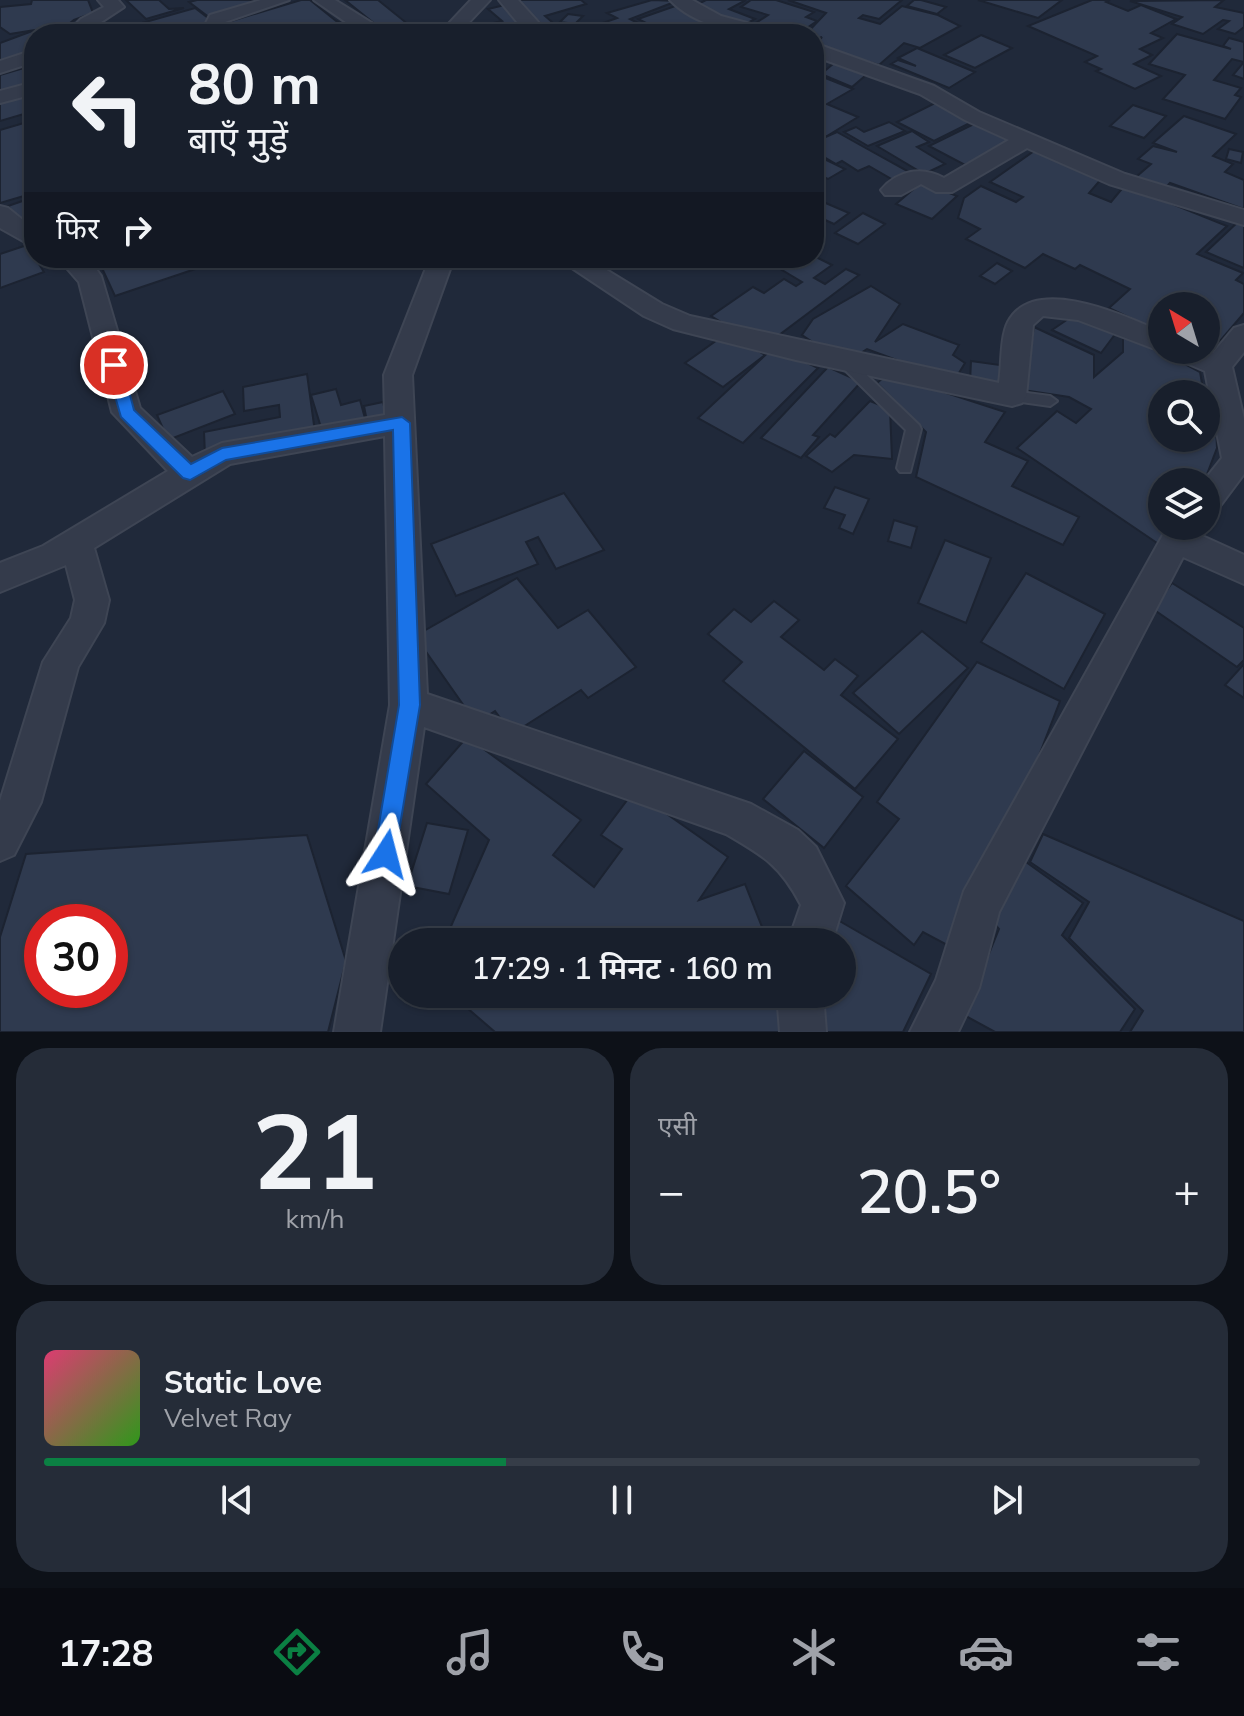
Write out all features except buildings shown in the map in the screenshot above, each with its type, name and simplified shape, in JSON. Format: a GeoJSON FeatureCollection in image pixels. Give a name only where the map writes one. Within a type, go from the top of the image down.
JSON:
{"type":"FeatureCollection","features":[{"type":"Feature","properties":{"kind":"street"},"geometry":{"type":"LineString","coordinates":[[85,24],[112,11],[115,7],[107,0]]}},
{"type":"Feature","properties":{"kind":"street"},"geometry":{"type":"LineString","coordinates":[[216,24],[216,19],[280,0]]}},
{"type":"Feature","properties":{"kind":"street"},"geometry":{"type":"LineString","coordinates":[[323,0],[361,24]]}},
{"type":"Feature","properties":{"kind":"street"},"geometry":{"type":"LineString","coordinates":[[458,24],[481,0]]}},
{"type":"Feature","properties":{"kind":"street"},"geometry":{"type":"LineString","coordinates":[[508,0],[526,24]]}},
{"type":"Feature","properties":{"kind":"street"},"geometry":{"type":"LineString","coordinates":[[679,0],[715,20],[730,24]]}},
{"type":"Feature","properties":{"kind":"street"},"geometry":{"type":"LineString","coordinates":[[709,24],[715,20]]}},
{"type":"Feature","properties":{"kind":"street"},"geometry":{"type":"LineString","coordinates":[[824,53],[927,90],[1111,188],[1244,218]]}},
{"type":"Feature","properties":{"kind":"street"},"geometry":{"type":"LineString","coordinates":[[0,67],[24,59]]}},
{"type":"Feature","properties":{"kind":"street"},"geometry":{"type":"LineString","coordinates":[[0,97],[24,91]]}},
{"type":"Feature","properties":{"kind":"street"},"geometry":{"type":"LineString","coordinates":[[893,190],[921,175],[944,187],[1024,140]]}},
{"type":"Feature","properties":{"kind":"street"},"geometry":{"type":"LineString","coordinates":[[0,213],[8,223],[24,233]]}},
{"type":"Feature","properties":{"kind":"street"},"geometry":{"type":"LineString","coordinates":[[83,268],[92,282],[127,412],[190,474]]}},
{"type":"Feature","properties":{"kind":"street"},"geometry":{"type":"LineString","coordinates":[[357,1032],[409,705],[398,375],[438,268]]}},
{"type":"Feature","properties":{"kind":"street"},"geometry":{"type":"LineString","coordinates":[[585,268],[653,310],[682,323],[1012,396],[1020,325],[1031,311],[1039,308],[1076,312],[1148,337]]}},
{"type":"Feature","properties":{"kind":"street"},"geometry":{"type":"LineString","coordinates":[[1218,366],[1244,334]]}},
{"type":"Feature","properties":{"kind":"street"},"geometry":{"type":"LineString","coordinates":[[1213,364],[1218,366]]}},
{"type":"Feature","properties":{"kind":"street"},"geometry":{"type":"LineString","coordinates":[[1218,366],[1238,460],[1220,483]]}},
{"type":"Feature","properties":{"kind":"street"},"geometry":{"type":"LineString","coordinates":[[0,578],[30,568],[222,454],[402,423]]}},
{"type":"Feature","properties":{"kind":"street"},"geometry":{"type":"LineString","coordinates":[[933,1032],[956,988],[979,906],[1177,540]]}},
{"type":"Feature","properties":{"kind":"street"},"geometry":{"type":"LineString","coordinates":[[1193,540],[1244,570]]}},
{"type":"Feature","properties":{"kind":"street"},"geometry":{"type":"LineString","coordinates":[[0,841],[21,802],[61,662],[87,623],[92,600],[76,542]]}},
{"type":"Feature","properties":{"kind":"street"},"geometry":{"type":"LineString","coordinates":[[409,705],[704,803],[783,844],[801,862],[823,903],[815,928]]}},
{"type":"Feature","properties":{"kind":"street"},"geometry":{"type":"LineString","coordinates":[[801,1008],[803,1032]]}},
{"type":"Feature","properties":{"kind":"lane"},"geometry":{"type":"LineString","coordinates":[[843,360],[914,429],[905,468]]}},
{"type":"Feature","properties":{"kind":"lane"},"geometry":{"type":"LineString","coordinates":[[1012,396],[1050,401]]}},
{"type":"Feature","properties":{"kind":"route"},"geometry":{"type":"LineString","coordinates":[[114,365],[127,412],[190,474],[222,454],[402,423],[409,705],[386,854]]}}]}
